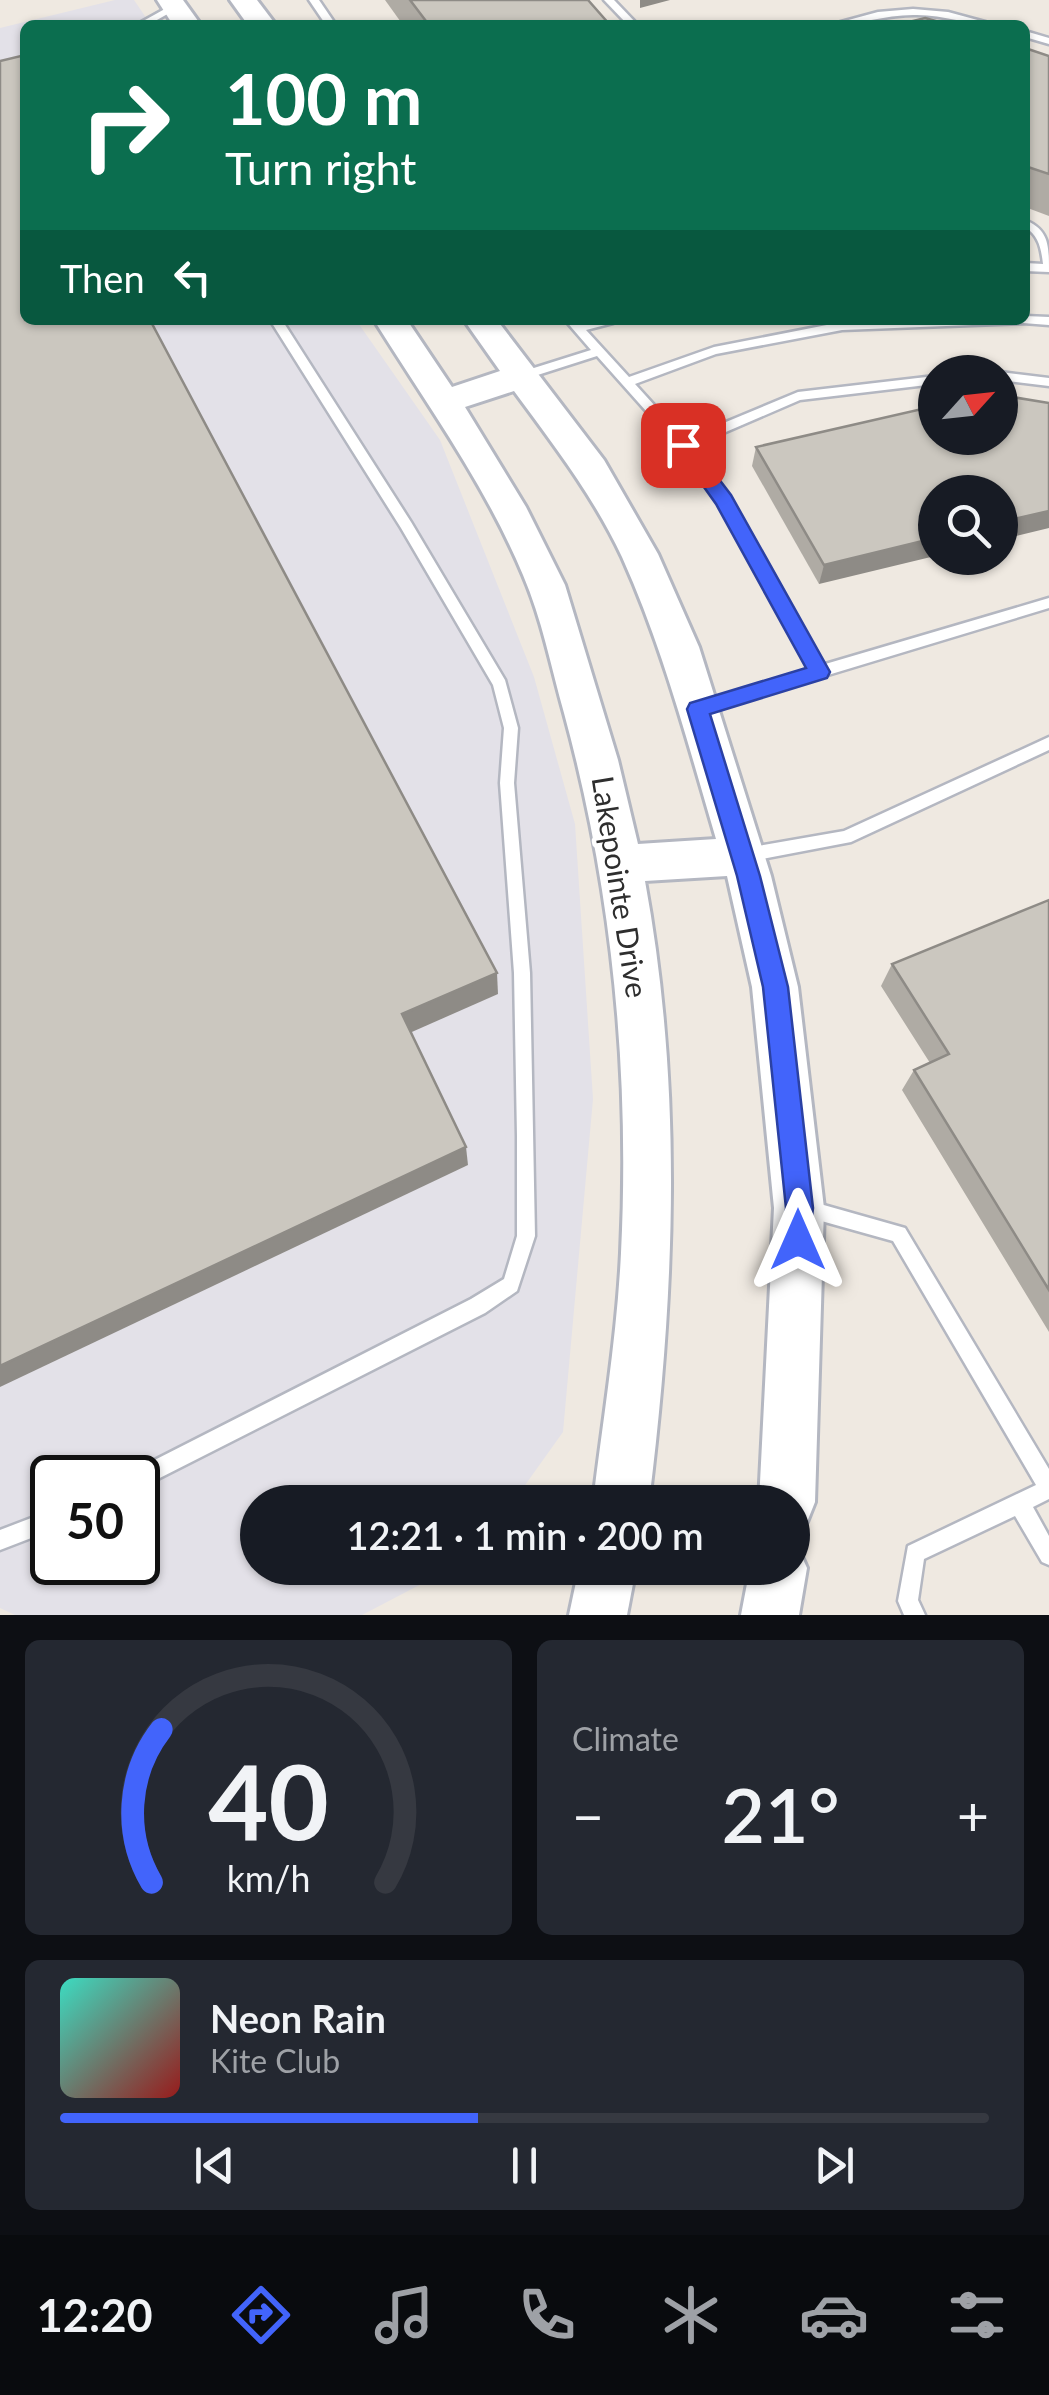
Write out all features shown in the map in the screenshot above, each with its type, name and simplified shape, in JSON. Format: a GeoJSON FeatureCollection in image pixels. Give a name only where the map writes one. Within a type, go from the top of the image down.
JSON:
{"type":"FeatureCollection","features":[{"type":"Feature","properties":{"kind":"main road"},"geometry":{"type":"LineString","coordinates":[[243,0],[258,20]]}},
{"type":"Feature","properties":{"kind":"main road","name":"Lakepointe Drive"},"geometry":{"type":"LineString","coordinates":[[393,325],[488,471],[542,574],[595,742],[619,864],[644,1046],[647,1200],[641,1336],[623,1485]]}},
{"type":"Feature","properties":{"kind":"main road"},"geometry":{"type":"LineString","coordinates":[[484,325],[591,468],[640,554],[679,646],[742,856],[776,987],[800,1208],[787,1485]]}},
{"type":"Feature","properties":{"kind":"main road"},"geometry":{"type":"LineString","coordinates":[[444,402],[522,376]]}},
{"type":"Feature","properties":{"kind":"main road"},"geometry":{"type":"LineString","coordinates":[[619,864],[742,856]]}},
{"type":"Feature","properties":{"kind":"main road"},"geometry":{"type":"LineString","coordinates":[[598,1615],[604,1585]]}},
{"type":"Feature","properties":{"kind":"main road"},"geometry":{"type":"LineString","coordinates":[[770,1615],[775,1585]]}},
{"type":"Feature","properties":{"kind":"lane"},"geometry":{"type":"LineString","coordinates":[[609,0],[627,20]]}},
{"type":"Feature","properties":{"kind":"lane"},"geometry":{"type":"LineString","coordinates":[[153,20],[183,8]]}},
{"type":"Feature","properties":{"kind":"lane"},"geometry":{"type":"LineString","coordinates":[[853,20],[914,10],[973,20]]}},
{"type":"Feature","properties":{"kind":"lane"},"geometry":{"type":"LineString","coordinates":[[1030,225],[1046,242],[1049,268],[1030,267]]}},
{"type":"Feature","properties":{"kind":"lane"},"geometry":{"type":"LineString","coordinates":[[160,1468],[494,1296],[510,1285],[526,1236],[522,973],[507,783],[511,728],[500,684],[406,525],[279,325]]}},
{"type":"Feature","properties":{"kind":"lane"},"geometry":{"type":"LineString","coordinates":[[575,325],[683,445],[724,500],[819,672]]}},
{"type":"Feature","properties":{"kind":"lane"},"geometry":{"type":"LineString","coordinates":[[626,384],[714,351],[842,326],[872,325]]}},
{"type":"Feature","properties":{"kind":"lane"},"geometry":{"type":"LineString","coordinates":[[522,376],[596,352]]}},
{"type":"Feature","properties":{"kind":"lane"},"geometry":{"type":"LineString","coordinates":[[1018,378],[1049,382]]}},
{"type":"Feature","properties":{"kind":"lane"},"geometry":{"type":"LineString","coordinates":[[683,445],[798,396],[918,382]]}},
{"type":"Feature","properties":{"kind":"lane"},"geometry":{"type":"LineString","coordinates":[[698,709],[1049,602]]}},
{"type":"Feature","properties":{"kind":"lane"},"geometry":{"type":"LineString","coordinates":[[742,856],[846,838],[1049,743]]}},
{"type":"Feature","properties":{"kind":"lane"},"geometry":{"type":"LineString","coordinates":[[800,1208],[898,1234],[1049,1489],[916,1553],[908,1601],[915,1615]]}},
{"type":"Feature","properties":{"kind":"lane"},"geometry":{"type":"LineString","coordinates":[[1019,1503],[1049,1555]]}},
{"type":"Feature","properties":{"kind":"lane"},"geometry":{"type":"LineString","coordinates":[[0,1540],[30,1528]]}},
{"type":"Feature","properties":{"kind":"shaded area"},"geometry":{"type":"Polygon","coordinates":[[[115,0],[134,0],[148,20],[33,20],[115,0]]]}},
{"type":"Feature","properties":{"kind":"shaded area"},"geometry":{"type":"Polygon","coordinates":[[[20,23],[20,325],[360,325],[440,440],[534,677],[575,824],[593,1099],[563,1432],[525,1485],[240,1485],[240,1585],[419,1585],[362,1615],[15,1615],[0,1608],[0,28],[20,23]]]}},
{"type":"Feature","properties":{"kind":"building"},"geometry":{"type":"Polygon","coordinates":[[[410,0],[588,0],[606,20],[425,20],[410,0]]]}},
{"type":"Feature","properties":{"kind":"building"},"geometry":{"type":"Polygon","coordinates":[[[1030,50],[1049,56],[1049,174],[1030,168],[1030,50]]]}},
{"type":"Feature","properties":{"kind":"building"},"geometry":{"type":"Polygon","coordinates":[[[20,56],[20,325],[153,325],[497,973],[402,1014],[466,1147],[0,1366],[0,61],[20,56]]]}},
{"type":"Feature","properties":{"kind":"building"},"geometry":{"type":"Polygon","coordinates":[[[1018,398],[1049,403],[1049,511],[1018,518],[1018,475],[918,475],[918,542],[824,565],[756,447],[918,410],[918,455],[1018,455],[1018,398]]]}},
{"type":"Feature","properties":{"kind":"building"},"geometry":{"type":"Polygon","coordinates":[[[1049,900],[1049,1290],[914,1070],[949,1054],[892,964],[1049,900]]]}},
{"type":"Feature","properties":{"kind":"route"},"geometry":{"type":"LineString","coordinates":[[683,445],[724,500],[819,672],[698,709],[749,876],[776,987],[800,1208],[798,1240]]}}]}
